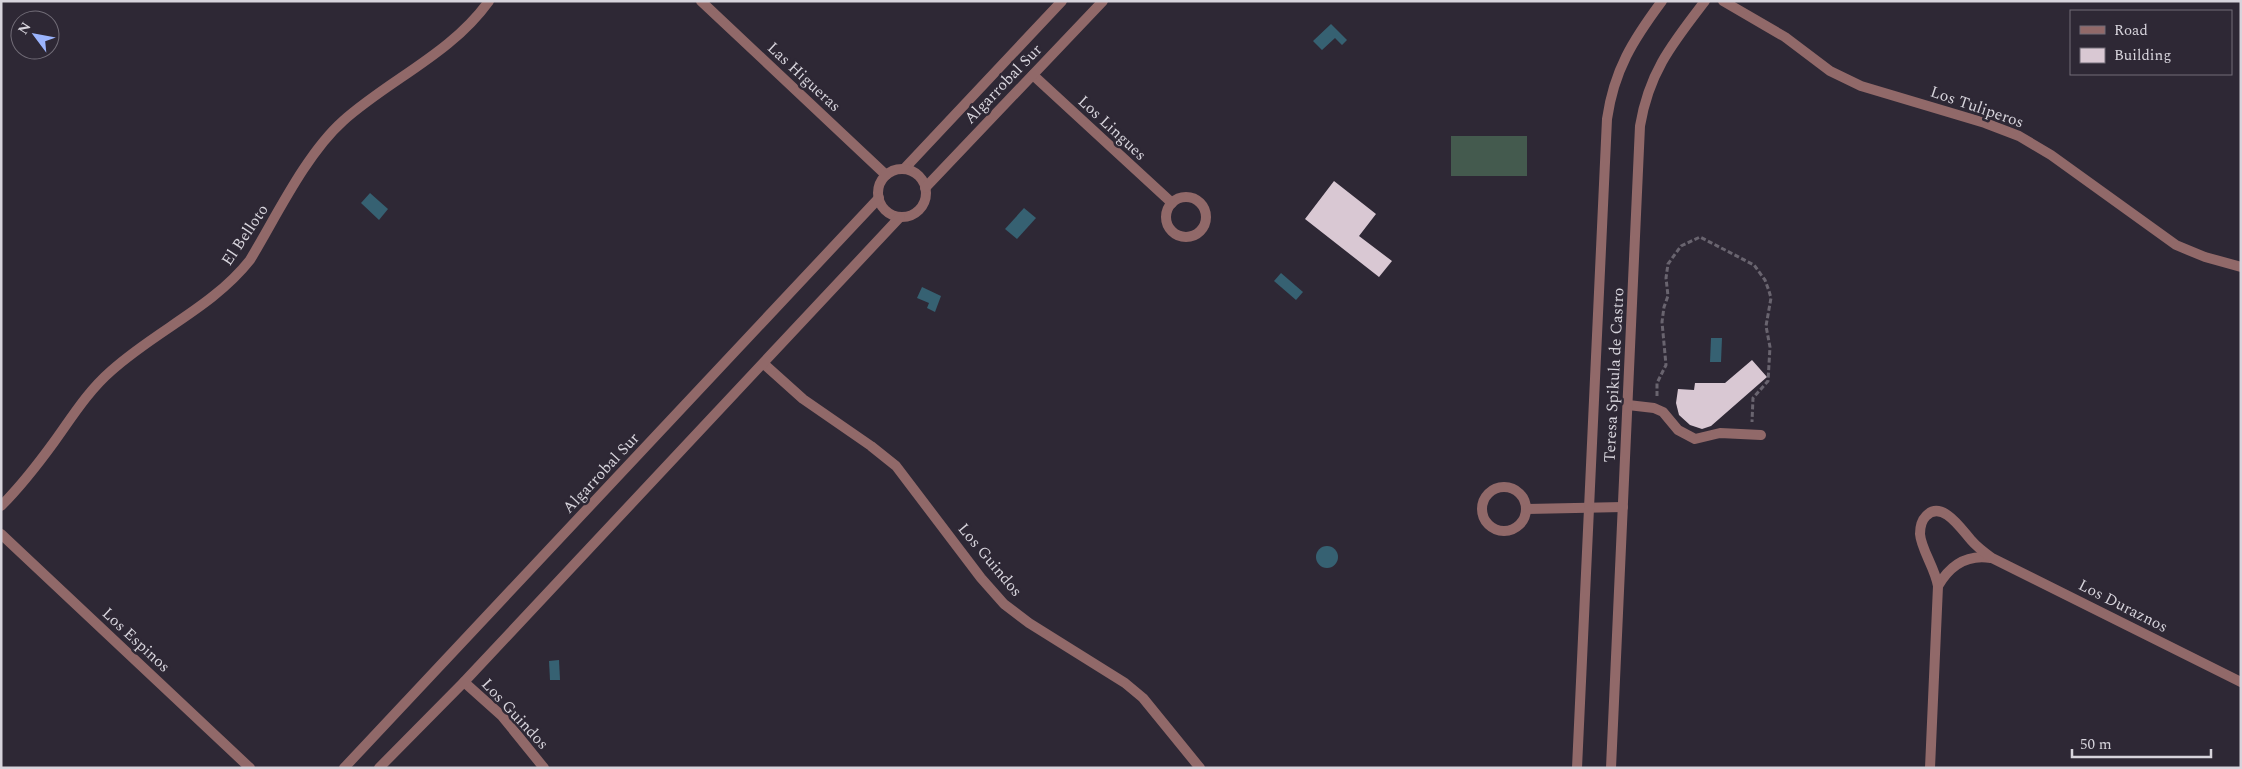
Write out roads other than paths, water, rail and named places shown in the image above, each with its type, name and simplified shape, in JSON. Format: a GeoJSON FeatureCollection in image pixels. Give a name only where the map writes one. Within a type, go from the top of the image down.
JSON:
{"type":"FeatureCollection","features":[{"type":"Feature","properties":{"kind":"street","name":"El Belloto"},"geometry":{"type":"LineString","coordinates":[[1,506],[38,463],[80,404],[112,370],[212,297],[240,273],[250,260],[326,137],[359,108],[460,36],[489,1]]}},
{"type":"Feature","properties":{"kind":"street","name":"Las Higueras"},"geometry":{"type":"LineString","coordinates":[[701,1],[886,175]]}},
{"type":"Feature","properties":{"kind":"street","name":"Algarrobal Sur"},"geometry":{"type":"LineString","coordinates":[[904,169],[1062,1]]}},
{"type":"Feature","properties":{"kind":"street","name":"Algarrobal Sur"},"geometry":{"type":"LineString","coordinates":[[925,188],[1103,1]]}},
{"type":"Feature","properties":{"kind":"street","name":"Teresa Spikula de Castro"},"geometry":{"type":"LineString","coordinates":[[1577,768],[1587,506],[1606,119],[1620,66],[1636,36],[1662,1]]}},
{"type":"Feature","properties":{"kind":"street","name":"Teresa Spikula de Castro"},"geometry":{"type":"LineString","coordinates":[[1611,768],[1639,147],[1644,105],[1648,90],[1662,59],[1705,1]]}},
{"type":"Feature","properties":{"kind":"street","name":"Los Tuliperos"},"geometry":{"type":"LineString","coordinates":[[1723,1],[1774,30],[1830,70],[1861,86],[1985,123],[2019,136],[2051,155],[2176,245],[2190,252],[2241,267]]}},
{"type":"Feature","properties":{"kind":"street","name":"Los Lingues"},"geometry":{"type":"LineString","coordinates":[[1033,75],[1172,203]]}},
{"type":"Feature","properties":{"kind":"street"},"geometry":{"type":"LineString","coordinates":[[904,169],[916,173],[920,177],[926,194],[922,206],[912,214],[900,216],[886,211],[879,198],[879,186],[886,175],[892,171],[904,169]]}},
{"type":"Feature","properties":{"kind":"street"},"geometry":{"type":"LineString","coordinates":[[1190,197],[1201,204],[1206,217],[1198,233],[1192,236],[1179,236],[1168,228],[1166,215],[1172,203],[1177,199],[1190,197]]}},
{"type":"Feature","properties":{"kind":"street","name":"Algarrobal Sur"},"geometry":{"type":"LineString","coordinates":[[344,768],[879,198]]}},
{"type":"Feature","properties":{"kind":"street"},"geometry":{"type":"LineString","coordinates":[[379,768],[464,682],[764,364],[900,216]]}},
{"type":"Feature","properties":{"kind":"street","name":"Los Guindos"},"geometry":{"type":"LineString","coordinates":[[764,364],[803,399],[872,446],[896,466],[981,578],[1004,604],[1029,623],[1125,684],[1143,698],[1200,768]]}},
{"type":"Feature","properties":{"kind":"street"},"geometry":{"type":"LineString","coordinates":[[1628,405],[1656,409],[1663,412],[1678,430],[1695,439],[1720,433],[1756,435]]}},
{"type":"Feature","properties":{"kind":"street"},"geometry":{"type":"LineString","coordinates":[[1500,486],[1516,489],[1522,494],[1526,509],[1522,523],[1506,531],[1494,529],[1488,525],[1481,511],[1485,496],[1500,486]]}},
{"type":"Feature","properties":{"kind":"street"},"geometry":{"type":"LineString","coordinates":[[1526,509],[1587,506],[1623,507]]}},
{"type":"Feature","properties":{"kind":"street","name":"Los Duraznos"},"geometry":{"type":"LineString","coordinates":[[1930,768],[1938,586],[1936,572],[1920,536],[1921,523],[1928,514],[1938,512],[1950,516],[1978,547],[1992,558],[2241,682]]}},
{"type":"Feature","properties":{"kind":"street","name":"Los Espinos"},"geometry":{"type":"LineString","coordinates":[[1,534],[250,768]]}},
{"type":"Feature","properties":{"kind":"street","name":"Los Duraznos"},"geometry":{"type":"LineString","coordinates":[[1938,586],[1943,577],[1958,563],[1974,557],[1992,558]]}},
{"type":"Feature","properties":{"kind":"street","name":"Los Guindos"},"geometry":{"type":"LineString","coordinates":[[464,682],[507,722],[544,768]]}},
{"type":"Feature","properties":{"kind":"water"},"geometry":{"type":"Polygon","coordinates":[[[1331,24],[1347,40],[1342,45],[1335,38],[1322,50],[1313,41],[1331,24]]]}},
{"type":"Feature","properties":{"kind":"water"},"geometry":{"type":"Polygon","coordinates":[[[370,193],[388,209],[379,220],[361,203],[370,193]]]}},
{"type":"Feature","properties":{"kind":"water"},"geometry":{"type":"Polygon","coordinates":[[[1024,208],[1036,218],[1017,239],[1005,229],[1024,208]]]}},
{"type":"Feature","properties":{"kind":"water"},"geometry":{"type":"Polygon","coordinates":[[[1281,273],[1303,292],[1296,300],[1274,281],[1281,273]]]}},
{"type":"Feature","properties":{"kind":"water"},"geometry":{"type":"Polygon","coordinates":[[[922,287],[941,296],[935,312],[927,308],[929,303],[917,298],[922,287]]]}},
{"type":"Feature","properties":{"kind":"water"},"geometry":{"type":"Polygon","coordinates":[[[1711,338],[1722,338],[1721,362],[1710,362],[1711,338]]]}},
{"type":"Feature","properties":{"kind":"water"},"geometry":{"type":"Polygon","coordinates":[[[1327,546],[1337,553],[1338,557],[1331,567],[1327,568],[1317,561],[1316,557],[1323,547],[1327,546]]]}},
{"type":"Feature","properties":{"kind":"water"},"geometry":{"type":"Polygon","coordinates":[[[559,660],[560,680],[550,680],[549,661],[559,660]]]}}]}
